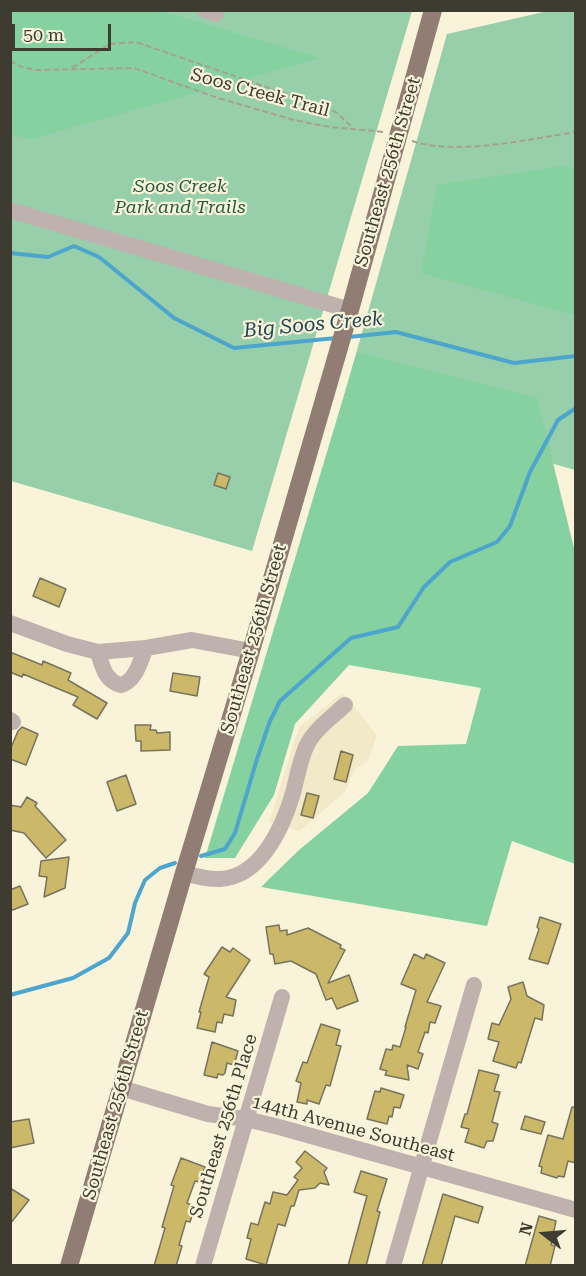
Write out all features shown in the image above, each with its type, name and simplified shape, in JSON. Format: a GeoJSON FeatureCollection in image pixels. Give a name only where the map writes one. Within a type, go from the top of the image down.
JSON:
{"type":"FeatureCollection","features":[{"type":"Feature","properties":{"kind":"main road","name":"Southeast 256th Street"},"geometry":{"type":"LineString","coordinates":[[69,1266],[251,651],[433,10]]}},
{"type":"Feature","properties":{"kind":"street"},"geometry":{"type":"LineString","coordinates":[[204,10],[216,14],[217,10]]}},
{"type":"Feature","properties":{"kind":"street"},"geometry":{"type":"LineString","coordinates":[[10,210],[347,318]]}},
{"type":"Feature","properties":{"kind":"street"},"geometry":{"type":"LineString","coordinates":[[10,623],[67,644],[98,652],[146,648],[192,640],[251,651]]}},
{"type":"Feature","properties":{"kind":"street"},"geometry":{"type":"LineString","coordinates":[[98,652],[102,669],[110,679],[122,685],[128,683],[133,677],[146,648]]}},
{"type":"Feature","properties":{"kind":"street"},"geometry":{"type":"LineString","coordinates":[[184,873],[220,879],[247,870],[260,859],[281,825],[307,745],[316,732],[345,705]]}},
{"type":"Feature","properties":{"kind":"street"},"geometry":{"type":"LineString","coordinates":[[393,1266],[474,985]]}},
{"type":"Feature","properties":{"kind":"street","name":"Southeast 256th Place"},"geometry":{"type":"LineString","coordinates":[[203,1266],[282,997]]}},
{"type":"Feature","properties":{"kind":"street","name":"144th Avenue Southeast"},"geometry":{"type":"LineString","coordinates":[[121,1088],[208,1114],[246,1119],[576,1210]]}},
{"type":"Feature","properties":{"kind":"path"},"geometry":{"type":"LineString","coordinates":[[69,69],[110,44],[136,42],[327,108],[337,113],[354,129]]}},
{"type":"Feature","properties":{"kind":"path","name":"Soos Creek Trail"},"geometry":{"type":"LineString","coordinates":[[10,61],[22,67],[37,70],[134,68],[218,98],[294,120],[380,131],[426,145],[481,145],[576,132]]}},
{"type":"Feature","properties":{"kind":"shaded area"},"geometry":{"type":"Polygon","coordinates":[[[343,693],[377,735],[368,761],[355,769],[345,792],[299,831],[269,822],[299,727],[343,693]]]}},
{"type":"Feature","properties":{"kind":"green space","name":"Soos Creek Park and Trails"},"geometry":{"type":"Polygon","coordinates":[[[10,11],[412,11],[252,551],[11,481],[10,11]]]}},
{"type":"Feature","properties":{"kind":"green space"},"geometry":{"type":"Polygon","coordinates":[[[10,11],[161,11],[320,58],[31,139],[11,135],[10,11]]]}},
{"type":"Feature","properties":{"kind":"green space"},"geometry":{"type":"Polygon","coordinates":[[[548,11],[575,11],[575,470],[342,403],[447,34],[548,11]]]}},
{"type":"Feature","properties":{"kind":"green space"},"geometry":{"type":"Polygon","coordinates":[[[563,166],[575,170],[575,315],[421,273],[437,185],[563,166]]]}},
{"type":"Feature","properties":{"kind":"green space"},"geometry":{"type":"Polygon","coordinates":[[[357,352],[537,398],[575,552],[575,864],[512,841],[487,926],[261,887],[299,850],[368,793],[398,746],[466,744],[481,688],[349,665],[295,724],[274,795],[235,858],[205,858],[357,352]]]}},
{"type":"Feature","properties":{"kind":"building"},"geometry":{"type":"Polygon","coordinates":[[[218,473],[230,477],[226,489],[214,485],[218,473]]]}},
{"type":"Feature","properties":{"kind":"building"},"geometry":{"type":"Polygon","coordinates":[[[40,578],[66,589],[59,607],[33,596],[40,578]]]}},
{"type":"Feature","properties":{"kind":"building"},"geometry":{"type":"Polygon","coordinates":[[[10,652],[42,665],[43,661],[71,673],[68,680],[107,703],[97,719],[73,705],[78,697],[23,674],[22,677],[10,672],[10,652]]]}},
{"type":"Feature","properties":{"kind":"building"},"geometry":{"type":"Polygon","coordinates":[[[173,673],[200,677],[197,696],[170,691],[173,673]]]}},
{"type":"Feature","properties":{"kind":"building"},"geometry":{"type":"Polygon","coordinates":[[[135,725],[151,725],[150,730],[156,730],[157,733],[170,732],[170,750],[141,751],[141,741],[136,741],[135,725]]]}},
{"type":"Feature","properties":{"kind":"building"},"geometry":{"type":"Polygon","coordinates":[[[22,727],[38,734],[26,765],[10,759],[10,750],[22,727]]]}},
{"type":"Feature","properties":{"kind":"building"},"geometry":{"type":"Polygon","coordinates":[[[341,751],[353,755],[346,782],[334,779],[341,751]]]}},
{"type":"Feature","properties":{"kind":"building"},"geometry":{"type":"Polygon","coordinates":[[[126,775],[136,804],[117,811],[107,782],[126,775]]]}},
{"type":"Feature","properties":{"kind":"building"},"geometry":{"type":"Polygon","coordinates":[[[307,793],[319,796],[313,818],[301,815],[307,793]]]}},
{"type":"Feature","properties":{"kind":"building"},"geometry":{"type":"Polygon","coordinates":[[[27,797],[37,803],[35,806],[66,840],[46,858],[24,833],[10,830],[10,805],[21,807],[27,797]]]}},
{"type":"Feature","properties":{"kind":"building"},"geometry":{"type":"Polygon","coordinates":[[[69,857],[65,888],[44,897],[47,877],[39,876],[41,861],[69,857]]]}},
{"type":"Feature","properties":{"kind":"building"},"geometry":{"type":"Polygon","coordinates":[[[20,886],[28,904],[10,911],[10,890],[20,886]]]}},
{"type":"Feature","properties":{"kind":"building"},"geometry":{"type":"Polygon","coordinates":[[[540,917],[561,924],[548,964],[529,959],[539,929],[537,927],[540,917]]]}},
{"type":"Feature","properties":{"kind":"building"},"geometry":{"type":"Polygon","coordinates":[[[279,925],[280,931],[287,930],[287,935],[308,928],[341,945],[340,948],[345,950],[328,983],[349,975],[358,1001],[337,1009],[332,998],[326,1000],[316,974],[291,961],[275,964],[273,954],[270,954],[266,927],[279,925]]]}},
{"type":"Feature","properties":{"kind":"building"},"geometry":{"type":"Polygon","coordinates":[[[222,947],[230,952],[233,948],[250,960],[226,997],[236,1000],[233,1016],[224,1014],[222,1023],[217,1022],[215,1032],[197,1028],[209,977],[204,974],[222,947]]]}},
{"type":"Feature","properties":{"kind":"building"},"geometry":{"type":"Polygon","coordinates":[[[414,954],[424,959],[426,954],[445,963],[427,1002],[441,1006],[435,1023],[430,1022],[428,1033],[425,1032],[418,1052],[423,1054],[418,1069],[407,1065],[409,1080],[385,1075],[387,1071],[380,1069],[386,1049],[392,1050],[393,1045],[400,1047],[406,1027],[416,990],[401,984],[414,954]]]}},
{"type":"Feature","properties":{"kind":"building"},"geometry":{"type":"Polygon","coordinates":[[[523,982],[527,996],[544,1005],[542,1020],[535,1018],[521,1063],[518,1062],[516,1068],[493,1061],[499,1042],[488,1039],[492,1023],[499,1025],[511,999],[508,987],[523,982]]]}},
{"type":"Feature","properties":{"kind":"building"},"geometry":{"type":"Polygon","coordinates":[[[321,1024],[340,1030],[336,1045],[341,1046],[330,1086],[326,1085],[319,1104],[307,1100],[307,1104],[297,1102],[301,1083],[296,1081],[303,1062],[307,1063],[321,1024]]]}},
{"type":"Feature","properties":{"kind":"building"},"geometry":{"type":"Polygon","coordinates":[[[212,1042],[238,1051],[234,1065],[227,1063],[225,1073],[218,1074],[217,1078],[204,1075],[212,1042]]]}},
{"type":"Feature","properties":{"kind":"building"},"geometry":{"type":"Polygon","coordinates":[[[479,1070],[499,1075],[494,1091],[500,1092],[492,1122],[498,1124],[493,1141],[487,1141],[484,1148],[465,1142],[469,1129],[461,1127],[465,1114],[467,1114],[479,1070]]]}},
{"type":"Feature","properties":{"kind":"building"},"geometry":{"type":"Polygon","coordinates":[[[381,1088],[404,1095],[400,1108],[394,1107],[392,1117],[389,1116],[387,1124],[367,1119],[375,1091],[380,1092],[381,1088]]]}},
{"type":"Feature","properties":{"kind":"building"},"geometry":{"type":"Polygon","coordinates":[[[572,1107],[576,1107],[576,1163],[568,1161],[564,1177],[558,1176],[557,1178],[541,1173],[542,1167],[539,1166],[548,1135],[563,1139],[572,1107]]]}},
{"type":"Feature","properties":{"kind":"building"},"geometry":{"type":"Polygon","coordinates":[[[525,1116],[545,1122],[541,1134],[521,1129],[525,1116]]]}},
{"type":"Feature","properties":{"kind":"building"},"geometry":{"type":"Polygon","coordinates":[[[29,1119],[34,1143],[10,1148],[10,1122],[29,1119]]]}},
{"type":"Feature","properties":{"kind":"building"},"geometry":{"type":"Polygon","coordinates":[[[305,1151],[327,1168],[324,1172],[329,1185],[320,1183],[315,1188],[299,1190],[285,1226],[278,1224],[266,1265],[246,1259],[251,1239],[247,1238],[251,1223],[258,1225],[265,1202],[270,1204],[273,1192],[287,1195],[298,1180],[294,1177],[302,1168],[296,1162],[305,1151]]]}},
{"type":"Feature","properties":{"kind":"building"},"geometry":{"type":"Polygon","coordinates":[[[181,1158],[205,1167],[200,1182],[195,1181],[187,1203],[195,1207],[190,1222],[186,1221],[176,1266],[154,1266],[174,1186],[171,1185],[181,1158]]]}},
{"type":"Feature","properties":{"kind":"building"},"geometry":{"type":"Polygon","coordinates":[[[361,1171],[387,1179],[377,1211],[380,1212],[366,1266],[348,1266],[367,1196],[354,1192],[361,1171]]]}},
{"type":"Feature","properties":{"kind":"building"},"geometry":{"type":"Polygon","coordinates":[[[10,1188],[29,1200],[10,1224],[10,1188]]]}},
{"type":"Feature","properties":{"kind":"building"},"geometry":{"type":"Polygon","coordinates":[[[443,1194],[483,1207],[478,1223],[455,1216],[441,1266],[422,1266],[443,1194]]]}},
{"type":"Feature","properties":{"kind":"building"},"geometry":{"type":"Polygon","coordinates":[[[539,1216],[556,1221],[551,1245],[555,1246],[550,1266],[525,1266],[539,1216]]]}},
{"type":"Feature","properties":{"kind":"waterway","name":"Big Soos Creek"},"geometry":{"type":"LineString","coordinates":[[10,253],[48,257],[74,246],[99,257],[174,318],[234,348],[336,338]]}},
{"type":"Feature","properties":{"kind":"waterway","name":"Big Soos Creek"},"geometry":{"type":"LineString","coordinates":[[349,337],[396,332],[514,363],[576,356]]}},
{"type":"Feature","properties":{"kind":"waterway"},"geometry":{"type":"LineString","coordinates":[[201,856],[225,849],[235,833],[257,759],[270,721],[280,701],[351,638],[398,627],[424,587],[450,562],[497,542],[510,526],[530,472],[558,420],[576,408]]}},
{"type":"Feature","properties":{"kind":"waterway"},"geometry":{"type":"LineString","coordinates":[[10,995],[73,978],[109,958],[128,933],[135,903],[145,880],[160,868],[175,863]]}}]}
